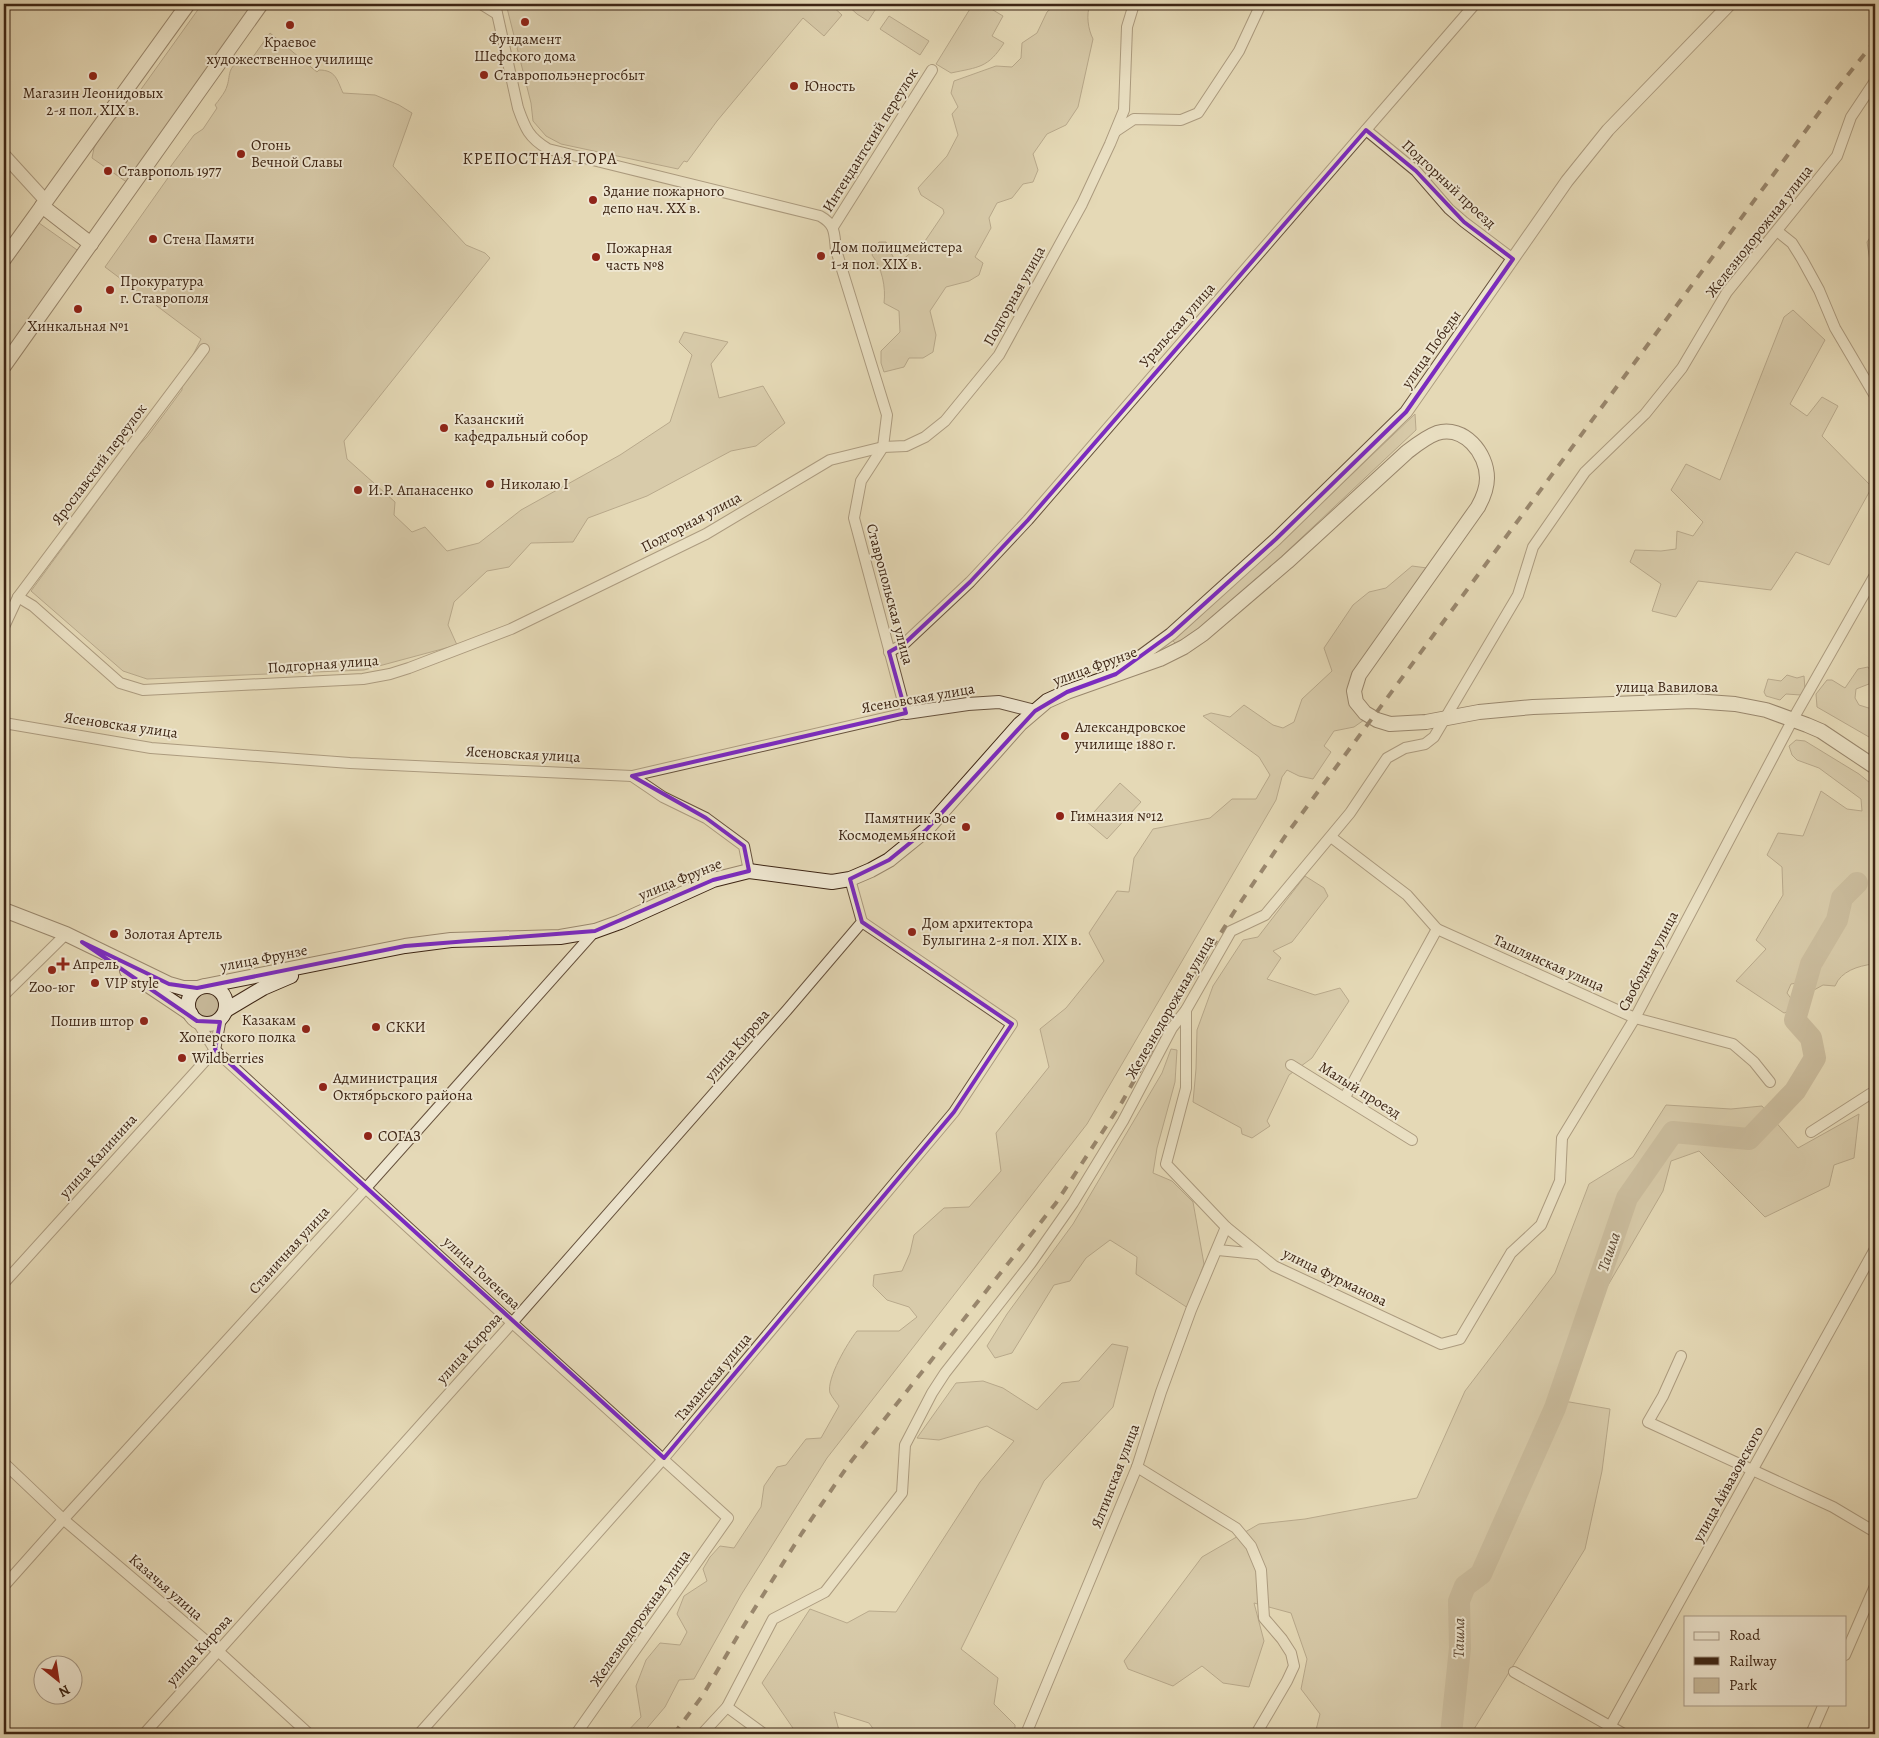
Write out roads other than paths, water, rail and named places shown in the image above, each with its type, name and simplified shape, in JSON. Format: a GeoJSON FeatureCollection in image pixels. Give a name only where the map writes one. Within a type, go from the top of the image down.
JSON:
{"type":"FeatureCollection","features":[{"type":"Feature","properties":{"kind":"main road"},"geometry":{"type":"LineString","coordinates":[[4,259],[188,4]]}},
{"type":"Feature","properties":{"kind":"main road"},"geometry":{"type":"LineString","coordinates":[[4,366],[260,4]]}},
{"type":"Feature","properties":{"kind":"main road"},"geometry":{"type":"LineString","coordinates":[[44,204],[91,244]]}},
{"type":"Feature","properties":{"kind":"main road","name":"улица Фрунзе"},"geometry":{"type":"LineString","coordinates":[[201,987],[405,946],[451,940],[560,937],[594,931],[620,922],[713,880],[749,871],[832,882],[850,879],[871,870],[889,860],[926,830],[1020,724],[1047,701],[1160,659],[1184,647],[1287,562],[1422,440],[1438,433],[1453,432],[1467,438],[1477,448],[1485,463],[1486,491],[1478,507],[1359,675],[1354,691],[1356,702],[1365,713],[1377,720],[1390,724],[1445,719]]}},
{"type":"Feature","properties":{"kind":"main road","name":"улица Вавилова"},"geometry":{"type":"LineString","coordinates":[[1445,719],[1479,712],[1533,706],[1693,701],[1735,704],[1766,710],[1821,732],[1875,767]]}},
{"type":"Feature","properties":{"kind":"main road","name":"улица Голенева"},"geometry":{"type":"LineString","coordinates":[[4,910],[66,934],[169,984],[183,988],[201,987]]}},
{"type":"Feature","properties":{"kind":"main road","name":"улица Голенева"},"geometry":{"type":"LineString","coordinates":[[82,942],[194,1018]]}},
{"type":"Feature","properties":{"kind":"main road","name":"улица Фрунзе"},"geometry":{"type":"LineString","coordinates":[[223,1014],[263,988],[330,962]]}},
{"type":"Feature","properties":{"kind":"main road"},"geometry":{"type":"LineString","coordinates":[[201,987],[215,987],[222,992],[226,1001],[223,1014],[214,1023],[204,1024],[194,1018],[188,1006],[190,997],[201,987]]}},
{"type":"Feature","properties":{"kind":"street"},"geometry":{"type":"LineString","coordinates":[[481,4],[497,14]]}},
{"type":"Feature","properties":{"kind":"street"},"geometry":{"type":"LineString","coordinates":[[495,4],[518,108],[524,125],[536,142],[548,149],[820,216],[829,221],[833,227]]}},
{"type":"Feature","properties":{"kind":"street","name":"Подгорная улица"},"geometry":{"type":"LineString","coordinates":[[18,597],[33,606],[120,683],[143,690],[381,676],[409,668],[511,629],[706,534],[830,460],[883,447],[906,446],[925,437],[945,421],[999,355],[1082,204],[1124,110],[1127,27],[1134,4]]}},
{"type":"Feature","properties":{"kind":"street"},"geometry":{"type":"LineString","coordinates":[[1115,132],[1134,119],[1181,120],[1198,113],[1238,51],[1261,4]]}},
{"type":"Feature","properties":{"kind":"street","name":"Уральская улица"},"geometry":{"type":"LineString","coordinates":[[889,652],[905,643],[963,588],[1028,520],[1475,4]]}},
{"type":"Feature","properties":{"kind":"street","name":"улица Победы"},"geometry":{"type":"LineString","coordinates":[[1116,674],[1172,634],[1283,532],[1406,412],[1568,181],[1608,130],[1730,4]]}},
{"type":"Feature","properties":{"kind":"street","name":"Интендантский переулок"},"geometry":{"type":"LineString","coordinates":[[833,227],[932,70]]}},
{"type":"Feature","properties":{"kind":"street","name":"Железнодорожная улица"},"geometry":{"type":"LineString","coordinates":[[702,1734],[727,1707],[774,1619],[825,1592],[902,1494],[905,1445],[932,1393],[945,1373],[1031,1263],[1073,1203],[1123,1121],[1172,1028],[1186,1010],[1231,931],[1265,915],[1331,837],[1368,788],[1387,758],[1405,748],[1425,744],[1434,737],[1518,595],[1534,547],[1586,472],[1645,414],[1682,368],[1727,292],[1836,156],[1851,117],[1875,81]]}},
{"type":"Feature","properties":{"kind":"street","name":"Подгорный проезд"},"geometry":{"type":"LineString","coordinates":[[1366,130],[1416,171],[1449,209],[1513,259]]}},
{"type":"Feature","properties":{"kind":"street"},"geometry":{"type":"LineString","coordinates":[[4,154],[44,204]]}},
{"type":"Feature","properties":{"kind":"street","name":"Ставропольская улица"},"geometry":{"type":"LineString","coordinates":[[833,227],[836,250],[887,415],[883,447],[861,481],[854,518],[906,714]]}},
{"type":"Feature","properties":{"kind":"street"},"geometry":{"type":"LineString","coordinates":[[1777,231],[1792,243],[1802,259],[1819,290],[1836,328],[1875,396]]}},
{"type":"Feature","properties":{"kind":"street","name":"Ярославский переулок"},"geometry":{"type":"LineString","coordinates":[[4,627],[18,597],[204,349]]}},
{"type":"Feature","properties":{"kind":"street","name":"Свободная улица"},"geometry":{"type":"LineString","coordinates":[[1441,1344],[1460,1339],[1511,1253],[1541,1225],[1560,1181],[1562,1138],[1635,1018],[1794,720],[1875,575]]}},
{"type":"Feature","properties":{"kind":"street","name":"Ясеновская улица"},"geometry":{"type":"LineString","coordinates":[[4,723],[151,748],[350,763],[632,776],[906,714],[968,704],[999,702],[1035,711]]}},
{"type":"Feature","properties":{"kind":"street"},"geometry":{"type":"LineString","coordinates":[[632,776],[664,797],[706,818],[744,846],[749,871]]}},
{"type":"Feature","properties":{"kind":"street","name":"Ташлянская улица"},"geometry":{"type":"LineString","coordinates":[[1331,837],[1407,895],[1437,929],[1635,1018],[1733,1044],[1754,1062],[1770,1082]]}},
{"type":"Feature","properties":{"kind":"street"},"geometry":{"type":"LineString","coordinates":[[850,879],[862,922]]}},
{"type":"Feature","properties":{"kind":"street","name":"Таманская улица"},"geometry":{"type":"LineString","coordinates":[[419,1734],[664,1458],[954,1112],[1012,1024],[862,922]]}},
{"type":"Feature","properties":{"kind":"street","name":"улица Кирова"},"geometry":{"type":"LineString","coordinates":[[144,1734],[512,1322],[787,1010],[862,922]]}},
{"type":"Feature","properties":{"kind":"street"},"geometry":{"type":"LineString","coordinates":[[1345,1097],[1437,929]]}},
{"type":"Feature","properties":{"kind":"street","name":"Станичная улица"},"geometry":{"type":"LineString","coordinates":[[4,1586],[366,1188],[594,931]]}},
{"type":"Feature","properties":{"kind":"street"},"geometry":{"type":"LineString","coordinates":[[4,995],[66,934]]}},
{"type":"Feature","properties":{"kind":"street","name":"улица Фурманова"},"geometry":{"type":"LineString","coordinates":[[1186,1010],[1186,1088],[1166,1164],[1226,1227],[1274,1266],[1441,1344]]}},
{"type":"Feature","properties":{"kind":"street"},"geometry":{"type":"LineString","coordinates":[[215,1050],[223,1014]]}},
{"type":"Feature","properties":{"kind":"street","name":"улица Голенева"},"geometry":{"type":"LineString","coordinates":[[194,1018],[215,1050],[728,1518]]}},
{"type":"Feature","properties":{"kind":"street","name":"улица Калинина"},"geometry":{"type":"LineString","coordinates":[[4,1283],[215,1050]]}},
{"type":"Feature","properties":{"kind":"street","name":"Малый проезд"},"geometry":{"type":"LineString","coordinates":[[1291,1065],[1412,1140]]}},
{"type":"Feature","properties":{"kind":"street"},"geometry":{"type":"LineString","coordinates":[[1811,1132],[1875,1092]]}},
{"type":"Feature","properties":{"kind":"street","name":"Ялтинская улица"},"geometry":{"type":"LineString","coordinates":[[1026,1734],[1137,1467],[1161,1392],[1191,1310],[1218,1250],[1226,1227]]}},
{"type":"Feature","properties":{"kind":"street","name":"улица Айвазовского"},"geometry":{"type":"LineString","coordinates":[[1608,1730],[1875,1249]]}},
{"type":"Feature","properties":{"kind":"street"},"geometry":{"type":"LineString","coordinates":[[1218,1250],[1258,1254]]}},
{"type":"Feature","properties":{"kind":"street"},"geometry":{"type":"LineString","coordinates":[[1681,1356],[1663,1396],[1648,1422],[1833,1507],[1875,1532]]}},
{"type":"Feature","properties":{"kind":"street","name":"Казачья улица"},"geometry":{"type":"LineString","coordinates":[[4,1464],[63,1519],[218,1651],[309,1734]]}},
{"type":"Feature","properties":{"kind":"street"},"geometry":{"type":"LineString","coordinates":[[1137,1467],[1236,1528],[1251,1546],[1261,1570],[1264,1618],[1282,1640],[1290,1653],[1294,1666],[1256,1734]]}},
{"type":"Feature","properties":{"kind":"street","name":"Железнодорожная улица"},"geometry":{"type":"LineString","coordinates":[[576,1734],[728,1518]]}},
{"type":"Feature","properties":{"kind":"street"},"geometry":{"type":"LineString","coordinates":[[1846,1653],[1875,1586]]}},
{"type":"Feature","properties":{"kind":"street"},"geometry":{"type":"LineString","coordinates":[[1514,1672],[1608,1730],[1624,1734]]}},
{"type":"Feature","properties":{"kind":"street"},"geometry":{"type":"LineString","coordinates":[[1811,1734],[1823,1706]]}},
{"type":"Feature","properties":{"kind":"street"},"geometry":{"type":"LineString","coordinates":[[727,1707],[764,1734]]}},
{"type":"Feature","properties":{"kind":"waterway","name":"Ташла"},"geometry":{"type":"LineString","coordinates":[[1451,1734],[1460,1648],[1459,1601],[1465,1586],[1481,1574],[1555,1408],[1627,1198],[1673,1132],[1749,1139],[1795,1091],[1815,1058],[1811,1038],[1795,1020],[1811,964],[1837,920],[1842,898],[1857,883]]}},
{"type":"Feature","properties":{"kind":"railway"},"geometry":{"type":"LineString","coordinates":[[674,1734],[703,1695],[802,1533],[849,1464],[1056,1203],[1122,1102],[1187,987],[1234,912],[1286,835],[1835,91],[1875,41]]}},
{"type":"Feature","properties":{"kind":"place","name":"Фундамент Шефского дома"},"geometry":{"type":"Point","coordinates":[525,22]}},
{"type":"Feature","properties":{"kind":"place","name":"Краевое художественное училище"},"geometry":{"type":"Point","coordinates":[290,25]}},
{"type":"Feature","properties":{"kind":"place","name":"Ставропольэнергосбыт"},"geometry":{"type":"Point","coordinates":[484,75]}},
{"type":"Feature","properties":{"kind":"place","name":"Магазин Леонидовых 2-я пол. XIX в."},"geometry":{"type":"Point","coordinates":[93,76]}},
{"type":"Feature","properties":{"kind":"place","name":"Юность"},"geometry":{"type":"Point","coordinates":[794,86]}},
{"type":"Feature","properties":{"kind":"place","name":"Огонь Вечной Славы"},"geometry":{"type":"Point","coordinates":[241,154]}},
{"type":"Feature","properties":{"kind":"place","name":"Ставрополь 1977"},"geometry":{"type":"Point","coordinates":[108,171]}},
{"type":"Feature","properties":{"kind":"place","name":"Здание пожарного депо нач. ХХ в."},"geometry":{"type":"Point","coordinates":[593,200]}},
{"type":"Feature","properties":{"kind":"place","name":"Стена Памяти"},"geometry":{"type":"Point","coordinates":[153,239]}},
{"type":"Feature","properties":{"kind":"place","name":"Дом полицмейстера 1-я пол. XIX в."},"geometry":{"type":"Point","coordinates":[821,256]}},
{"type":"Feature","properties":{"kind":"place","name":"Пожарная часть №8"},"geometry":{"type":"Point","coordinates":[596,257]}},
{"type":"Feature","properties":{"kind":"place","name":"Прокуратура г. Ставрополя"},"geometry":{"type":"Point","coordinates":[110,290]}},
{"type":"Feature","properties":{"kind":"place","name":"Хинкальная №1"},"geometry":{"type":"Point","coordinates":[78,309]}},
{"type":"Feature","properties":{"kind":"place","name":"Казанский кафедральный собор"},"geometry":{"type":"Point","coordinates":[444,428]}},
{"type":"Feature","properties":{"kind":"place","name":"Николаю I"},"geometry":{"type":"Point","coordinates":[490,484]}},
{"type":"Feature","properties":{"kind":"place","name":"И.Р. Апанасенко"},"geometry":{"type":"Point","coordinates":[358,490]}},
{"type":"Feature","properties":{"kind":"place","name":"Александровское училище 1880 г."},"geometry":{"type":"Point","coordinates":[1065,736]}},
{"type":"Feature","properties":{"kind":"place","name":"Гимназия №12"},"geometry":{"type":"Point","coordinates":[1060,816]}},
{"type":"Feature","properties":{"kind":"place","name":"Памятник Зое Космодемьянской"},"geometry":{"type":"Point","coordinates":[966,827]}},
{"type":"Feature","properties":{"kind":"place","name":"Дом архитектора Булыгина 2-я пол. XIX в."},"geometry":{"type":"Point","coordinates":[912,932]}},
{"type":"Feature","properties":{"kind":"place","name":"Золотая Артель"},"geometry":{"type":"Point","coordinates":[114,934]}},
{"type":"Feature","properties":{"kind":"place","name":"Апрель"},"geometry":{"type":"Point","coordinates":[63,964]}},
{"type":"Feature","properties":{"kind":"place","name":"Zoo-юг"},"geometry":{"type":"Point","coordinates":[52,970]}},
{"type":"Feature","properties":{"kind":"place","name":"VIP style"},"geometry":{"type":"Point","coordinates":[95,983]}},
{"type":"Feature","properties":{"kind":"place","name":"Пошив штор"},"geometry":{"type":"Point","coordinates":[144,1021]}},
{"type":"Feature","properties":{"kind":"place","name":"СККИ"},"geometry":{"type":"Point","coordinates":[376,1027]}},
{"type":"Feature","properties":{"kind":"place","name":"Казакам Хоперского полка"},"geometry":{"type":"Point","coordinates":[306,1029]}},
{"type":"Feature","properties":{"kind":"place","name":"Wildberries"},"geometry":{"type":"Point","coordinates":[182,1058]}},
{"type":"Feature","properties":{"kind":"place","name":"Администрация Октябрьского района"},"geometry":{"type":"Point","coordinates":[323,1087]}},
{"type":"Feature","properties":{"kind":"place","name":"СОГАЗ"},"geometry":{"type":"Point","coordinates":[368,1136]}},
{"type":"Feature","properties":{"kind":"district","name":"КРЕПОСТНАЯ ГОРА"},"geometry":{"type":"Point","coordinates":[540,159]}}]}
